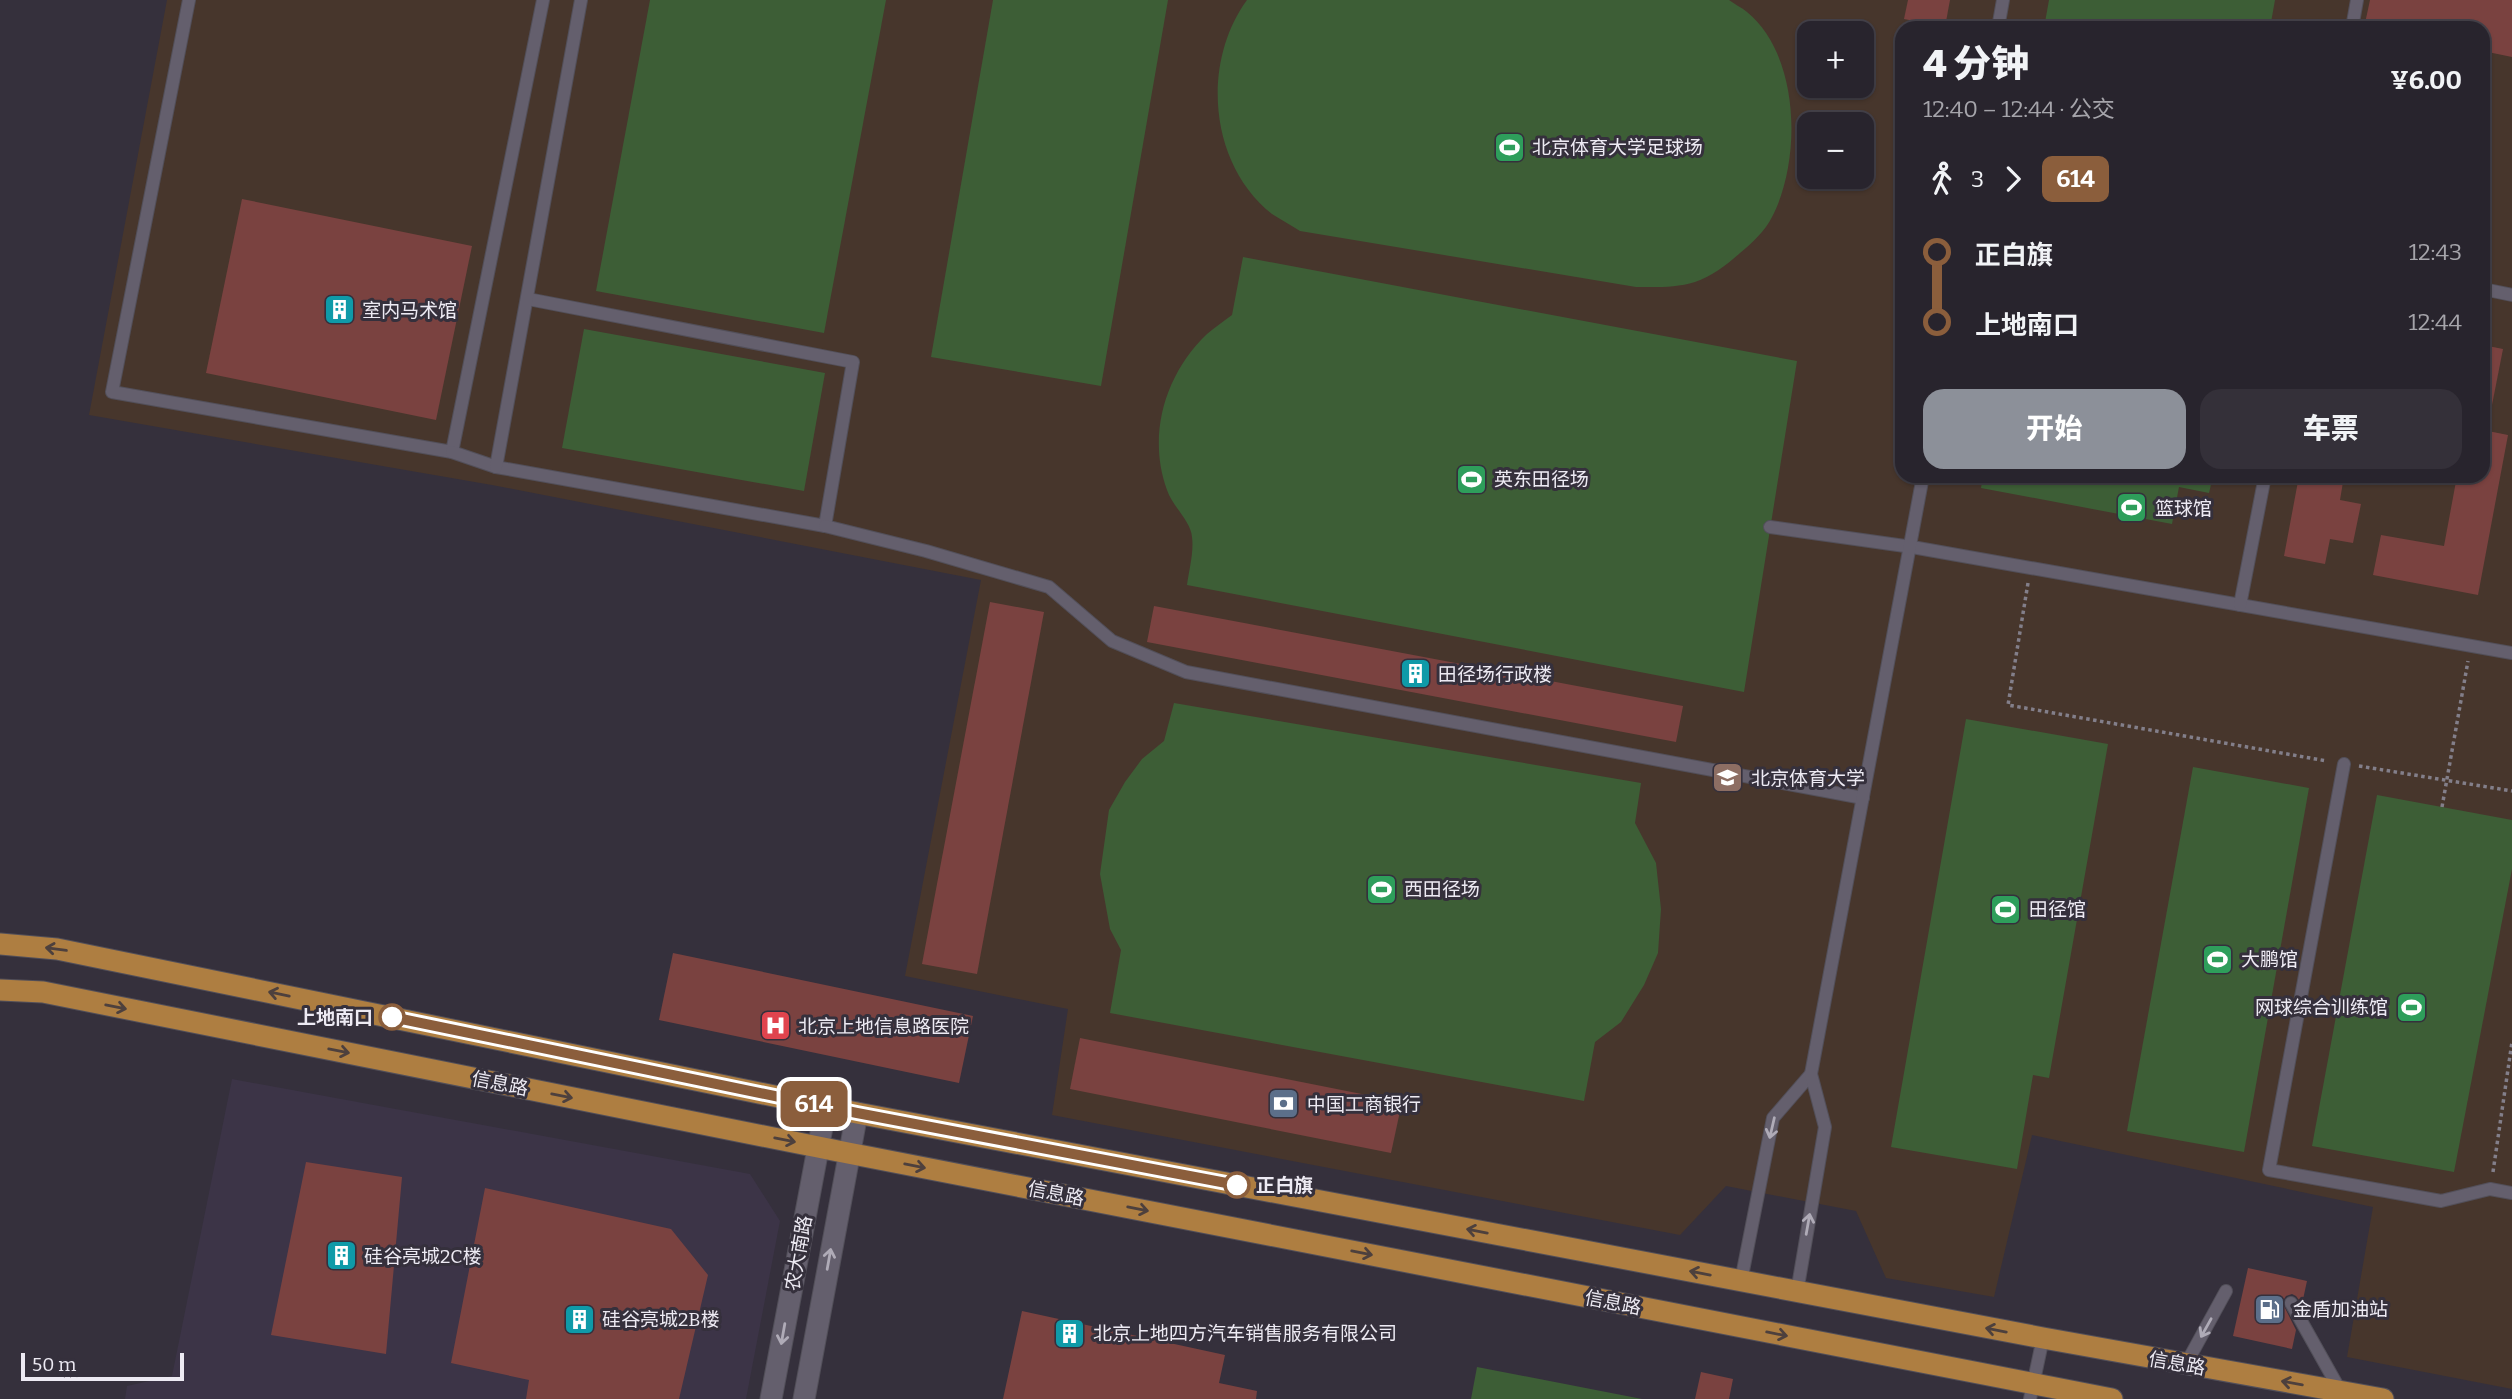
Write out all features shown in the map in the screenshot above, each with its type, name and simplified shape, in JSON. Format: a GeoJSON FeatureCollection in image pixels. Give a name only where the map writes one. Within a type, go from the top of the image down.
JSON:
{"type":"FeatureCollection","features":[{"type":"Feature","properties":{"kind":"main road"},"geometry":{"type":"LineString","coordinates":[[0,944],[57,949],[826,1106]]}},
{"type":"Feature","properties":{"kind":"main road","name":"信息路"},"geometry":{"type":"LineString","coordinates":[[0,990],[43,992],[2032,1391],[2112,1399]]}},
{"type":"Feature","properties":{"kind":"main road","name":"信息路"},"geometry":{"type":"LineString","coordinates":[[826,1106],[1797,1292],[2383,1399]]}},
{"type":"Feature","properties":{"kind":"main road","name":"农大南路"},"geometry":{"type":"LineString","coordinates":[[771,1399],[826,1106]]}},
{"type":"Feature","properties":{"kind":"main road","name":"农大南路"},"geometry":{"type":"LineString","coordinates":[[804,1399],[857,1113]]}},
{"type":"Feature","properties":{"kind":"lane"},"geometry":{"type":"LineString","coordinates":[[190,0],[112,392],[452,452],[496,467],[825,526],[926,551],[1049,587],[1112,641],[1186,672],[1863,798]]}},
{"type":"Feature","properties":{"kind":"lane"},"geometry":{"type":"LineString","coordinates":[[452,452],[544,0]]}},
{"type":"Feature","properties":{"kind":"lane"},"geometry":{"type":"LineString","coordinates":[[496,467],[581,0]]}},
{"type":"Feature","properties":{"kind":"lane"},"geometry":{"type":"LineString","coordinates":[[1999,21],[2003,0]]}},
{"type":"Feature","properties":{"kind":"lane"},"geometry":{"type":"LineString","coordinates":[[2353,21],[2357,0]]}},
{"type":"Feature","properties":{"kind":"lane"},"geometry":{"type":"LineString","coordinates":[[2490,290],[2512,295]]}},
{"type":"Feature","properties":{"kind":"lane"},"geometry":{"type":"LineString","coordinates":[[528,299],[853,362],[825,526]]}},
{"type":"Feature","properties":{"kind":"lane"},"geometry":{"type":"LineString","coordinates":[[1797,1292],[1825,1126],[1811,1074],[1922,483]]}},
{"type":"Feature","properties":{"kind":"lane"},"geometry":{"type":"LineString","coordinates":[[2240,605],[2264,483]]}},
{"type":"Feature","properties":{"kind":"lane"},"geometry":{"type":"LineString","coordinates":[[1770,527],[1912,547],[2512,653]]}},
{"type":"Feature","properties":{"kind":"lane"},"geometry":{"type":"LineString","coordinates":[[2344,764],[2269,1171],[2441,1201],[2490,1189],[2512,1193]]}},
{"type":"Feature","properties":{"kind":"lane"},"geometry":{"type":"LineString","coordinates":[[1741,1281],[1773,1118],[1811,1074]]}},
{"type":"Feature","properties":{"kind":"lane"},"geometry":{"type":"LineString","coordinates":[[2186,1364],[2226,1291]]}},
{"type":"Feature","properties":{"kind":"lane"},"geometry":{"type":"LineString","coordinates":[[2291,1303],[2341,1392]]}},
{"type":"Feature","properties":{"kind":"lane"},"geometry":{"type":"LineString","coordinates":[[2032,1391],[2043,1338]]}},
{"type":"Feature","properties":{"kind":"path"},"geometry":{"type":"LineString","coordinates":[[2030,568],[2008,705],[2512,791]]}},
{"type":"Feature","properties":{"kind":"path"},"geometry":{"type":"LineString","coordinates":[[2442,807],[2471,646]]}},
{"type":"Feature","properties":{"kind":"path"},"geometry":{"type":"LineString","coordinates":[[2490,1189],[2512,1042]]}},
{"type":"Feature","properties":{"kind":"shaded area","name":"北京体育大学"},"geometry":{"type":"Polygon","coordinates":[[[167,0],[2512,0],[2512,1389],[2347,1357],[2373,1207],[2032,1135],[1994,1297],[1886,1278],[1856,1211],[1726,1186],[1680,1235],[1052,1115],[1068,1009],[905,976],[981,580],[492,485],[89,415],[167,0]]]}},
{"type":"Feature","properties":{"kind":"shaded area"},"geometry":{"type":"Polygon","coordinates":[[[232,1079],[750,1174],[780,1221],[746,1399],[125,1399],[127,1386],[172,1376],[232,1079]]]}},
{"type":"Feature","properties":{"kind":"green space"},"geometry":{"type":"Polygon","coordinates":[[[650,0],[886,0],[824,333],[596,291],[650,0]]]}},
{"type":"Feature","properties":{"kind":"green space"},"geometry":{"type":"Polygon","coordinates":[[[993,0],[1168,0],[1101,386],[931,357],[993,0]]]}},
{"type":"Feature","properties":{"kind":"green space","name":"北京体育大学足球场"},"geometry":{"type":"Polygon","coordinates":[[[1247,0],[1729,0],[1747,12],[1765,31],[1777,54],[1786,81],[1791,109],[1791,138],[1782,194],[1772,217],[1754,241],[1719,270],[1701,280],[1673,286],[1636,287],[1300,231],[1272,214],[1251,193],[1235,168],[1224,141],[1218,82],[1232,25],[1247,0]]]}},
{"type":"Feature","properties":{"kind":"green space"},"geometry":{"type":"Polygon","coordinates":[[[2049,0],[2275,0],[2271,21],[2045,21],[2049,0]]]}},
{"type":"Feature","properties":{"kind":"green space","name":"英东田径场"},"geometry":{"type":"Polygon","coordinates":[[[1243,257],[1797,361],[1744,692],[1187,585],[1192,555],[1191,531],[1167,490],[1161,469],[1160,427],[1164,406],[1180,368],[1207,334],[1232,315],[1243,257]]]}},
{"type":"Feature","properties":{"kind":"green space"},"geometry":{"type":"Polygon","coordinates":[[[584,329],[825,373],[804,491],[562,448],[584,329]]]}},
{"type":"Feature","properties":{"kind":"green space","name":"篮球馆"},"geometry":{"type":"Polygon","coordinates":[[[1982,483],[2211,483],[2209,493],[2179,487],[2172,524],[1981,488],[1982,483]]]}},
{"type":"Feature","properties":{"kind":"green space","name":"西田径场"},"geometry":{"type":"Polygon","coordinates":[[[1174,703],[1641,783],[1635,823],[1656,863],[1661,909],[1658,953],[1644,985],[1621,1022],[1595,1042],[1584,1101],[1110,1013],[1121,950],[1110,929],[1100,874],[1109,810],[1142,759],[1164,741],[1174,703]]]}},
{"type":"Feature","properties":{"kind":"green space","name":"田径馆"},"geometry":{"type":"Polygon","coordinates":[[[1966,719],[2108,744],[2049,1078],[2033,1075],[2017,1169],[1891,1147],[1966,719]]]}},
{"type":"Feature","properties":{"kind":"green space","name":"大鹏馆"},"geometry":{"type":"Polygon","coordinates":[[[2193,767],[2309,788],[2244,1152],[2127,1131],[2193,767]]]}},
{"type":"Feature","properties":{"kind":"green space","name":"网球综合训练馆"},"geometry":{"type":"Polygon","coordinates":[[[2377,795],[2512,820],[2512,869],[2454,1172],[2312,1146],[2377,795]]]}},
{"type":"Feature","properties":{"kind":"green space"},"geometry":{"type":"Polygon","coordinates":[[[1477,1367],[1642,1399],[1471,1399],[1477,1367]]]}},
{"type":"Feature","properties":{"kind":"building"},"geometry":{"type":"Polygon","coordinates":[[[1908,0],[1950,0],[1946,21],[1904,19],[1908,0]]]}},
{"type":"Feature","properties":{"kind":"building"},"geometry":{"type":"Polygon","coordinates":[[[2370,0],[2512,0],[2512,57],[2490,52],[2490,21],[2366,21],[2370,0]]]}},
{"type":"Feature","properties":{"kind":"building","name":"室内马术馆"},"geometry":{"type":"Polygon","coordinates":[[[242,199],[472,246],[436,420],[206,373],[242,199]]]}},
{"type":"Feature","properties":{"kind":"building"},"geometry":{"type":"Polygon","coordinates":[[[2490,346],[2503,349],[2490,405],[2490,346]]]}},
{"type":"Feature","properties":{"kind":"building"},"geometry":{"type":"Polygon","coordinates":[[[2490,431],[2508,435],[2478,595],[2373,575],[2381,535],[2444,546],[2456,483],[2490,483],[2490,431]]]}},
{"type":"Feature","properties":{"kind":"building"},"geometry":{"type":"Polygon","coordinates":[[[2298,483],[2343,483],[2340,500],[2361,504],[2353,543],[2330,539],[2325,564],[2284,556],[2298,483]]]}},
{"type":"Feature","properties":{"kind":"building"},"geometry":{"type":"Polygon","coordinates":[[[990,602],[1044,612],[977,974],[922,964],[990,602]]]}},
{"type":"Feature","properties":{"kind":"building","name":"田径场行政楼"},"geometry":{"type":"Polygon","coordinates":[[[1154,606],[1683,706],[1676,742],[1147,642],[1154,606]]]}},
{"type":"Feature","properties":{"kind":"building"},"geometry":{"type":"Polygon","coordinates":[[[673,953],[973,1016],[959,1083],[659,1020],[673,953]]]}},
{"type":"Feature","properties":{"kind":"building"},"geometry":{"type":"Polygon","coordinates":[[[1080,1038],[1402,1102],[1391,1153],[1070,1089],[1080,1038]]]}},
{"type":"Feature","properties":{"kind":"building","name":"硅谷亮城2C楼"},"geometry":{"type":"Polygon","coordinates":[[[306,1162],[402,1177],[386,1354],[271,1335],[306,1162]]]}},
{"type":"Feature","properties":{"kind":"building","name":"硅谷亮城2B楼"},"geometry":{"type":"Polygon","coordinates":[[[485,1188],[671,1229],[708,1275],[679,1399],[526,1399],[529,1380],[451,1363],[485,1188]]]}},
{"type":"Feature","properties":{"kind":"building","name":"金盾加油站"},"geometry":{"type":"Polygon","coordinates":[[[2248,1268],[2307,1281],[2302,1304],[2292,1294],[2286,1296],[2282,1302],[2296,1330],[2292,1349],[2233,1336],[2248,1268]]]}},
{"type":"Feature","properties":{"kind":"building","name":"北京上地四方汽车销售服务有限公司"},"geometry":{"type":"Polygon","coordinates":[[[1022,1311],[1225,1355],[1219,1383],[1257,1391],[1256,1399],[1003,1399],[1022,1311]]]}},
{"type":"Feature","properties":{"kind":"building"},"geometry":{"type":"Polygon","coordinates":[[[1701,1372],[1733,1379],[1729,1399],[1695,1399],[1701,1372]]]}},
{"type":"Feature","properties":{"kind":"bus line","name":"614"},"geometry":{"type":"LineString","coordinates":[[392,1017],[857,1113],[1237,1185]]}},
{"type":"Feature","properties":{"kind":"place","name":"北京体育大学足球场"},"geometry":{"type":"Point","coordinates":[1509,147]}},
{"type":"Feature","properties":{"kind":"place","name":"室内马术馆"},"geometry":{"type":"Point","coordinates":[339,310]}},
{"type":"Feature","properties":{"kind":"place","name":"英东田径场"},"geometry":{"type":"Point","coordinates":[1471,479]}},
{"type":"Feature","properties":{"kind":"place","name":"篮球馆"},"geometry":{"type":"Point","coordinates":[2132,508]}},
{"type":"Feature","properties":{"kind":"place","name":"田径场行政楼"},"geometry":{"type":"Point","coordinates":[1415,674]}},
{"type":"Feature","properties":{"kind":"place","name":"北京体育大学"},"geometry":{"type":"Point","coordinates":[1728,778]}},
{"type":"Feature","properties":{"kind":"place","name":"西田径场"},"geometry":{"type":"Point","coordinates":[1381,889]}},
{"type":"Feature","properties":{"kind":"place","name":"田径馆"},"geometry":{"type":"Point","coordinates":[2006,909]}},
{"type":"Feature","properties":{"kind":"place","name":"大鹏馆"},"geometry":{"type":"Point","coordinates":[2218,959]}},
{"type":"Feature","properties":{"kind":"place","name":"网球综合训练馆"},"geometry":{"type":"Point","coordinates":[2411,1007]}},
{"type":"Feature","properties":{"kind":"place","name":"上地南口"},"geometry":{"type":"Point","coordinates":[392,1017]}},
{"type":"Feature","properties":{"kind":"place","name":"北京上地信息路医院"},"geometry":{"type":"Point","coordinates":[775,1026]}},
{"type":"Feature","properties":{"kind":"place","name":"中国工商银行"},"geometry":{"type":"Point","coordinates":[1284,1104]}},
{"type":"Feature","properties":{"kind":"place","name":"正白旗"},"geometry":{"type":"Point","coordinates":[1237,1185]}},
{"type":"Feature","properties":{"kind":"place","name":"硅谷亮城2C楼"},"geometry":{"type":"Point","coordinates":[341,1256]}},
{"type":"Feature","properties":{"kind":"place","name":"金盾加油站"},"geometry":{"type":"Point","coordinates":[2270,1309]}},
{"type":"Feature","properties":{"kind":"place","name":"硅谷亮城2B楼"},"geometry":{"type":"Point","coordinates":[579,1319]}},
{"type":"Feature","properties":{"kind":"place","name":"北京上地四方汽车销售服务有限公司"},"geometry":{"type":"Point","coordinates":[1070,1333]}}]}
